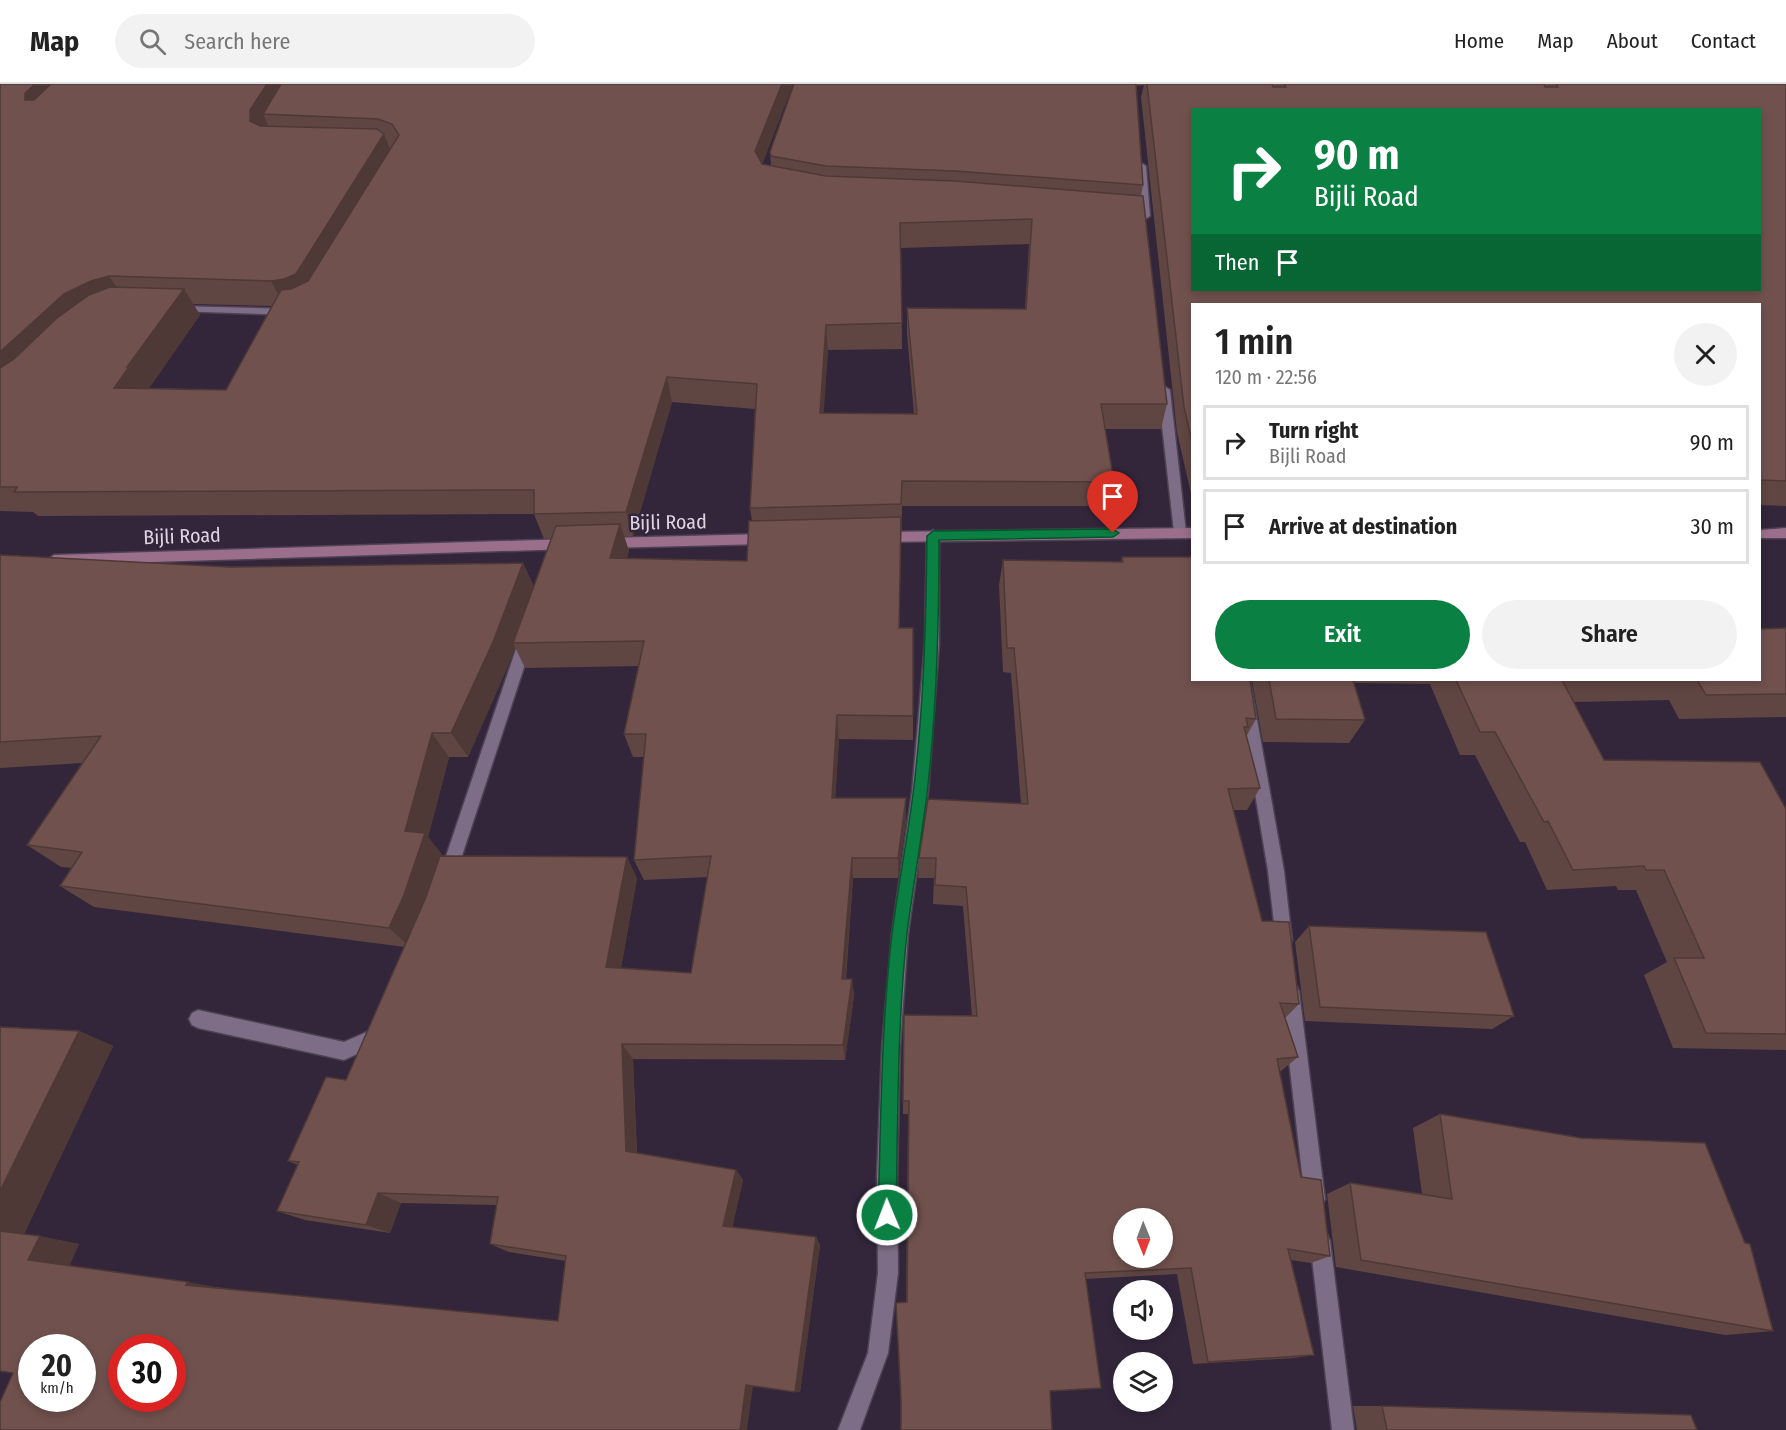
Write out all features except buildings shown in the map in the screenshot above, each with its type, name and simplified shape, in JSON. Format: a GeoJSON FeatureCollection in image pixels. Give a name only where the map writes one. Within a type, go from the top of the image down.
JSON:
{"type":"FeatureCollection","features":[{"type":"Feature","properties":{"kind":"street"},"geometry":{"type":"LineString","coordinates":[[1140,161],[1147,228]]}},
{"type":"Feature","properties":{"kind":"street"},"geometry":{"type":"LineString","coordinates":[[1134,215],[1145,216]]}},
{"type":"Feature","properties":{"kind":"street"},"geometry":{"type":"LineString","coordinates":[[171,308],[285,312],[300,310]]}},
{"type":"Feature","properties":{"kind":"street"},"geometry":{"type":"LineString","coordinates":[[863,537],[1186,532],[1163,380]]}},
{"type":"Feature","properties":{"kind":"street"},"geometry":{"type":"LineString","coordinates":[[1761,534],[1786,533]]}},
{"type":"Feature","properties":{"kind":"street"},"geometry":{"type":"LineString","coordinates":[[849,1430],[878,1353],[888,1273],[887,1176],[891,1048],[900,934],[921,781],[932,643],[933,536]]}},
{"type":"Feature","properties":{"kind":"street","name":"Bijli Road"},"geometry":{"type":"LineString","coordinates":[[36,560],[782,539]]}},
{"type":"Feature","properties":{"kind":"street"},"geometry":{"type":"LineString","coordinates":[[553,566],[561,544]]}},
{"type":"Feature","properties":{"kind":"street"},"geometry":{"type":"LineString","coordinates":[[441,894],[499,715],[530,630]]}},
{"type":"Feature","properties":{"kind":"street"},"geometry":{"type":"LineString","coordinates":[[1243,681],[1276,871],[1286,954]]}},
{"type":"Feature","properties":{"kind":"street"},"geometry":{"type":"LineString","coordinates":[[1289,978],[1343,1430]]}},
{"type":"Feature","properties":{"kind":"street"},"geometry":{"type":"LineString","coordinates":[[198,1019],[345,1051],[375,1037],[390,1018]]}},
{"type":"Feature","properties":{"kind":"route"},"geometry":{"type":"LineString","coordinates":[[887,1215],[891,1048],[900,934],[924,750],[932,643],[933,536],[1113,533]]}}]}
